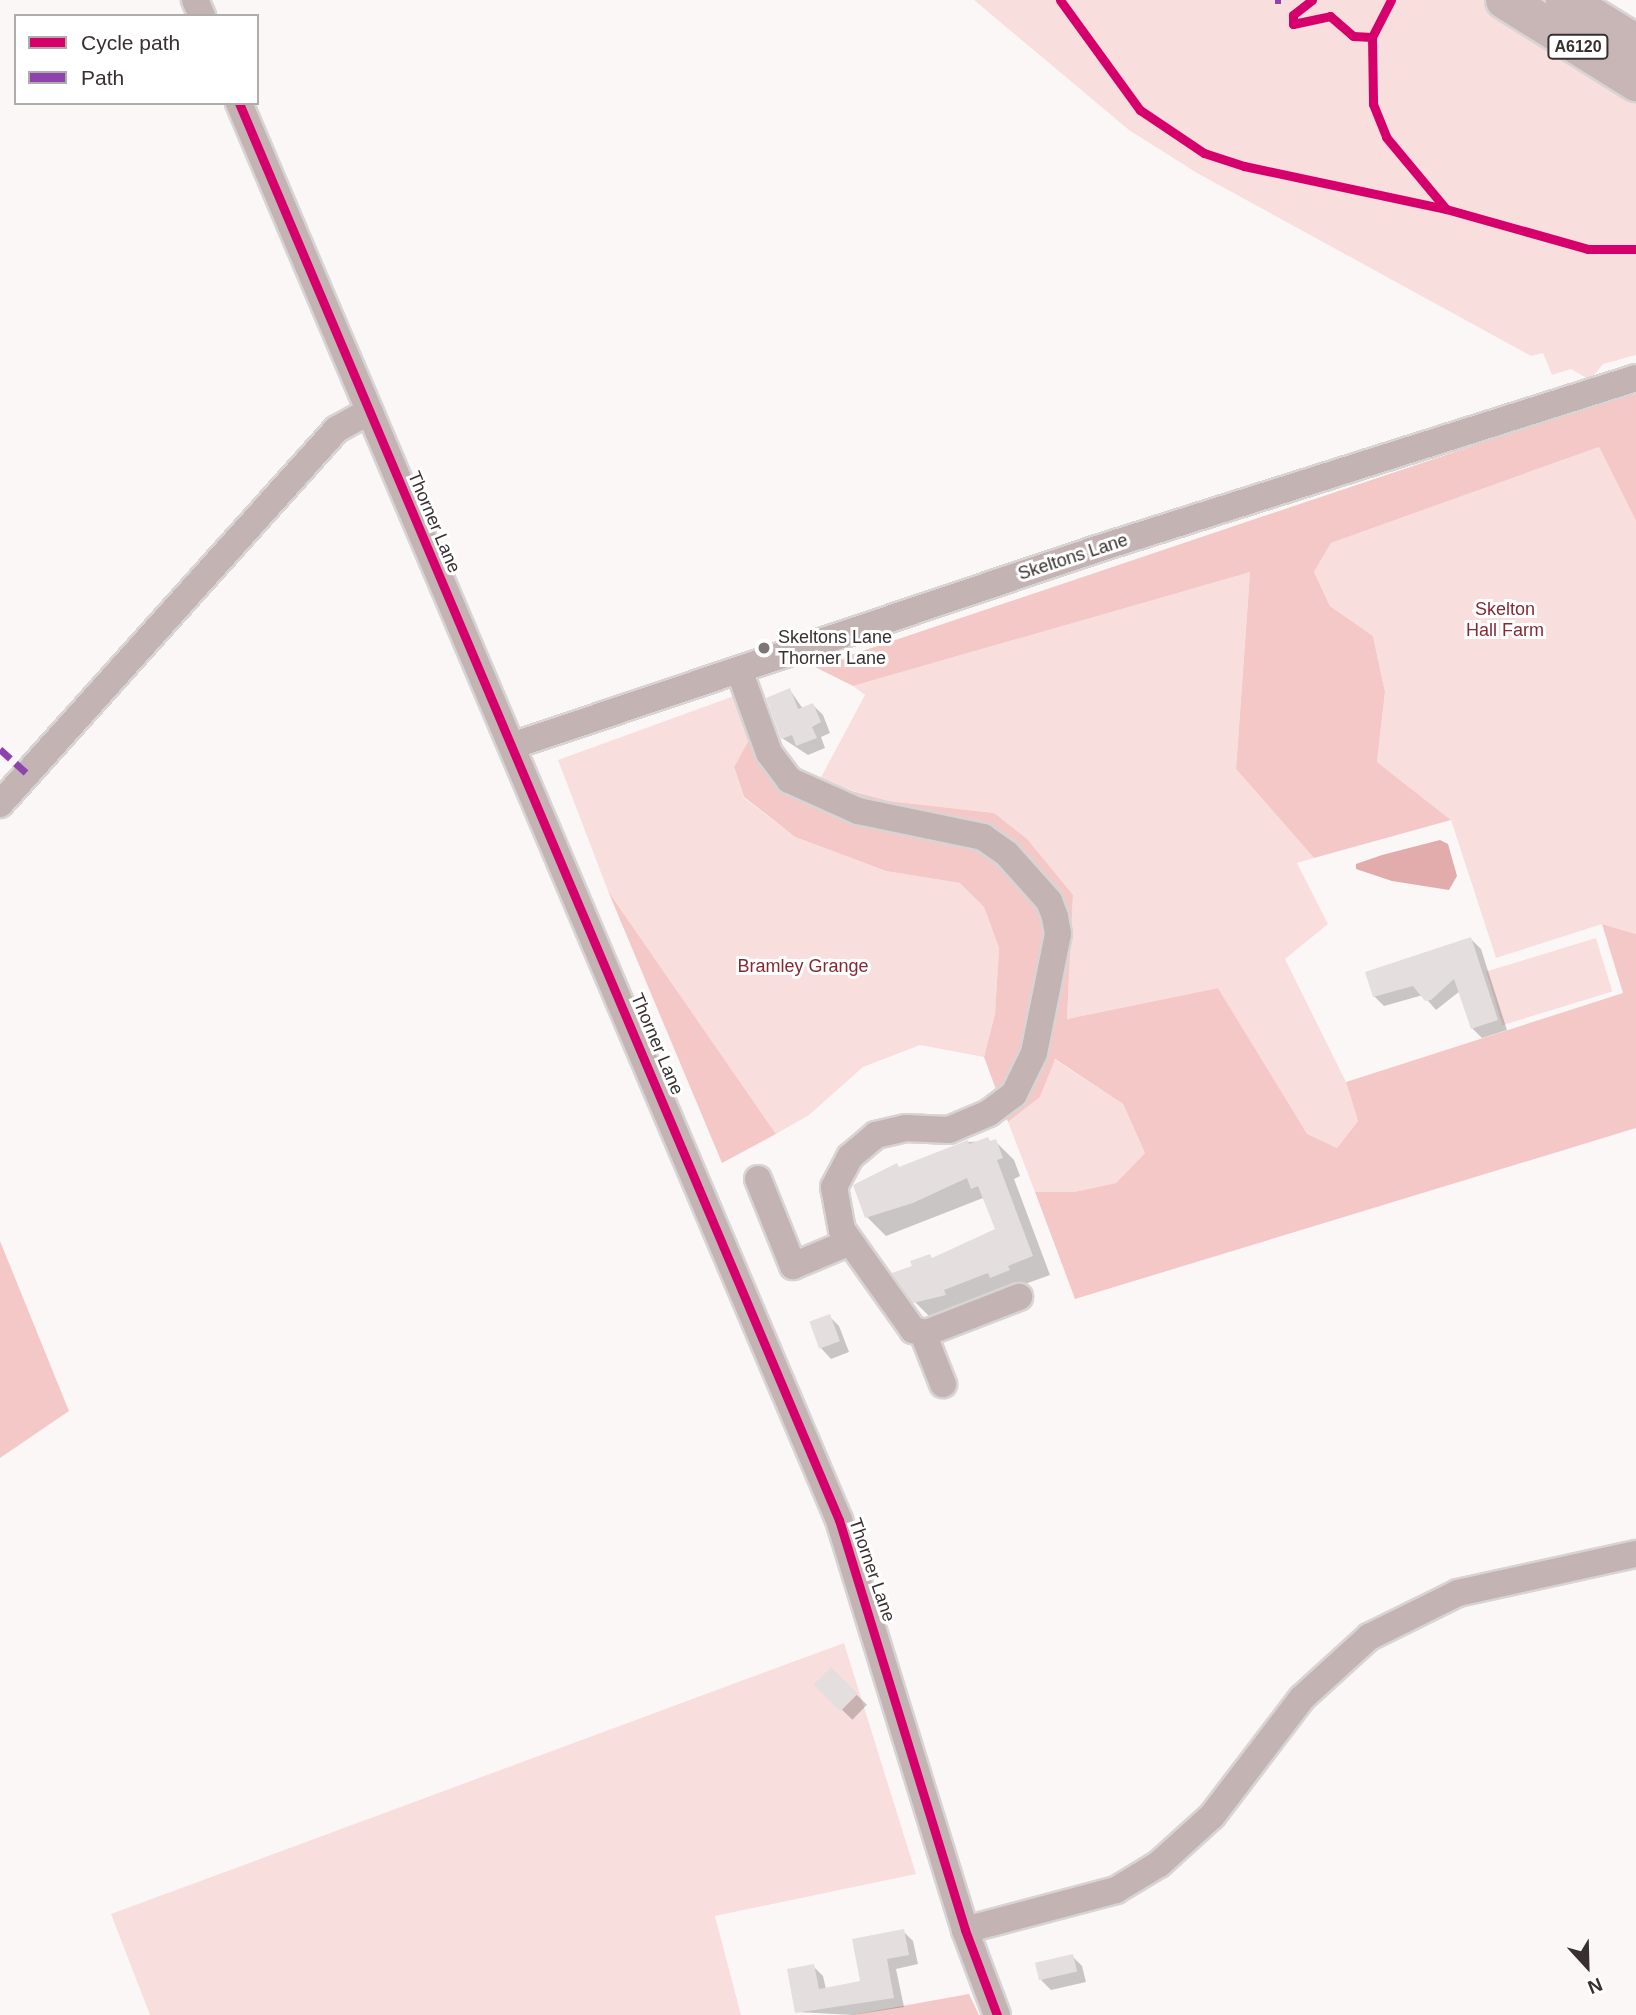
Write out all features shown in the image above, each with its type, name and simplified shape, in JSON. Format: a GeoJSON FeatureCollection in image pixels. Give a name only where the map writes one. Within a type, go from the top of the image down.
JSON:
{"type":"FeatureCollection","features":[{"type":"Feature","properties":{"kind":"highway","name":"A6120"},"geometry":{"type":"LineString","coordinates":[[1565,0],[1636,44]]}},
{"type":"Feature","properties":{"kind":"highway","name":"A6120"},"geometry":{"type":"LineString","coordinates":[[1513,5],[1636,82]]}},
{"type":"Feature","properties":{"kind":"street","name":"Thorner Lane"},"geometry":{"type":"LineString","coordinates":[[240,105],[839,1520],[965,1930],[996,2015]]}},
{"type":"Feature","properties":{"kind":"street","name":"Skeltons Lane"},"geometry":{"type":"LineString","coordinates":[[512,747],[1097,549],[1636,378]]}},
{"type":"Feature","properties":{"kind":"street"},"geometry":{"type":"LineString","coordinates":[[0,804],[337,429],[369,411]]}},
{"type":"Feature","properties":{"kind":"street"},"geometry":{"type":"LineString","coordinates":[[739,670],[769,753],[789,780],[858,811],[983,837],[1007,854],[1049,901],[1055,917],[1058,934],[1045,1000],[1023,1082],[1002,1105],[962,1125],[935,1131],[890,1130],[862,1145],[834,1186],[837,1216],[854,1248],[908,1326],[923,1333],[943,1384]]}},
{"type":"Feature","properties":{"kind":"street"},"geometry":{"type":"LineString","coordinates":[[758,1179],[793,1266],[854,1248]]}},
{"type":"Feature","properties":{"kind":"street"},"geometry":{"type":"LineString","coordinates":[[813,1274],[854,1248]]}},
{"type":"Feature","properties":{"kind":"street"},"geometry":{"type":"LineString","coordinates":[[923,1333],[1018,1297]]}},
{"type":"Feature","properties":{"kind":"street"},"geometry":{"type":"LineString","coordinates":[[965,1930],[1115,1890],[1159,1864],[1212,1816],[1302,1698],[1369,1637],[1458,1593],[1636,1554]]}},
{"type":"Feature","properties":{"kind":"green space"},"geometry":{"type":"Polygon","coordinates":[[[974,0],[1527,0],[1636,100],[1636,355],[1603,364],[1590,380],[1571,369],[1552,375],[1543,353],[1531,356],[1197,173],[1129,130],[974,0]]]}},
{"type":"Feature","properties":{"kind":"green space","name":"Skelton Hall Farm"},"geometry":{"type":"Polygon","coordinates":[[[1599,447],[1636,521],[1636,934],[1602,924],[1496,958],[1451,820],[1377,762],[1385,692],[1373,636],[1330,606],[1314,572],[1331,543],[1599,447]]]}},
{"type":"Feature","properties":{"kind":"green space"},"geometry":{"type":"Polygon","coordinates":[[[1250,571],[1236,769],[1314,858],[1297,863],[1328,924],[1285,959],[1346,1082],[1358,1121],[1337,1148],[1307,1135],[1218,988],[1067,1019],[1073,895],[994,813],[889,801],[819,781],[865,695],[853,686],[1250,571]]]}},
{"type":"Feature","properties":{"kind":"green space","name":"Bramley Grange"},"geometry":{"type":"Polygon","coordinates":[[[734,696],[751,736],[734,767],[744,798],[795,837],[886,871],[961,883],[984,907],[999,948],[995,1014],[984,1057],[920,1045],[863,1067],[809,1115],[776,1134],[608,891],[558,760],[734,696]]]}},
{"type":"Feature","properties":{"kind":"green space"},"geometry":{"type":"Polygon","coordinates":[[[1596,938],[1612,992],[1502,1025],[1486,972],[1596,938]]]}},
{"type":"Feature","properties":{"kind":"green space"},"geometry":{"type":"Polygon","coordinates":[[[1054,1059],[1123,1104],[1145,1153],[1116,1183],[1074,1192],[1035,1192],[1008,1122],[1040,1097],[1054,1059]]]}},
{"type":"Feature","properties":{"kind":"green space"},"geometry":{"type":"Polygon","coordinates":[[[844,1643],[916,1874],[715,1916],[741,2015],[150,2015],[111,1914],[844,1643]]]}},
{"type":"Feature","properties":{"kind":"shaded area"},"geometry":{"type":"Polygon","coordinates":[[[1636,391],[1636,521],[1599,447],[1331,543],[1314,572],[1330,606],[1373,636],[1385,692],[1377,762],[1451,820],[1314,858],[1236,769],[1250,572],[853,686],[815,667],[1636,391]]]}},
{"type":"Feature","properties":{"kind":"shaded area"},"geometry":{"type":"Polygon","coordinates":[[[751,736],[794,769],[819,782],[889,801],[994,813],[1027,839],[1073,895],[1067,1019],[1218,988],[1307,1134],[1337,1148],[1358,1121],[1346,1082],[1623,993],[1602,924],[1636,934],[1636,1128],[1075,1299],[1035,1192],[1074,1192],[1116,1183],[1145,1153],[1123,1104],[1055,1059],[1040,1097],[1008,1122],[984,1057],[995,1014],[999,948],[984,907],[960,883],[886,871],[795,837],[744,797],[734,767],[751,736]]]}},
{"type":"Feature","properties":{"kind":"shaded area"},"geometry":{"type":"Polygon","coordinates":[[[1440,840],[1448,844],[1457,876],[1449,890],[1392,881],[1356,869],[1356,864],[1382,855],[1440,840]]]}},
{"type":"Feature","properties":{"kind":"shaded area"},"geometry":{"type":"Polygon","coordinates":[[[608,891],[776,1134],[722,1163],[608,891]]]}},
{"type":"Feature","properties":{"kind":"shaded area"},"geometry":{"type":"Polygon","coordinates":[[[0,1241],[69,1411],[0,1458],[0,1241]]]}},
{"type":"Feature","properties":{"kind":"shaded area"},"geometry":{"type":"Polygon","coordinates":[[[969,1994],[979,2015],[852,2015],[969,1994]]]}},
{"type":"Feature","properties":{"kind":"building"},"geometry":{"type":"Polygon","coordinates":[[[790,688],[798,709],[813,703],[821,722],[812,727],[817,738],[796,746],[792,735],[781,739],[766,698],[790,688]]]}},
{"type":"Feature","properties":{"kind":"building"},"geometry":{"type":"Polygon","coordinates":[[[1471,937],[1498,1020],[1471,1029],[1454,979],[1431,1000],[1425,1001],[1413,986],[1373,997],[1365,972],[1471,937]]]}},
{"type":"Feature","properties":{"kind":"building"},"geometry":{"type":"Polygon","coordinates":[[[988,1137],[990,1141],[996,1139],[1003,1158],[997,1160],[1033,1256],[1008,1266],[1010,1270],[990,1278],[988,1273],[944,1290],[946,1295],[913,1303],[892,1273],[912,1266],[910,1261],[930,1254],[932,1258],[995,1229],[978,1186],[971,1189],[967,1178],[913,1203],[865,1218],[853,1185],[897,1163],[899,1167],[968,1140],[969,1144],[988,1137]]]}},
{"type":"Feature","properties":{"kind":"building"},"geometry":{"type":"Polygon","coordinates":[[[830,1314],[840,1341],[819,1349],[809,1322],[830,1314]]]}},
{"type":"Feature","properties":{"kind":"building"},"geometry":{"type":"Polygon","coordinates":[[[831,1667],[858,1694],[840,1712],[813,1685],[831,1667]]]}},
{"type":"Feature","properties":{"kind":"building"},"geometry":{"type":"Polygon","coordinates":[[[904,1929],[909,1955],[887,1959],[894,1998],[795,2013],[787,1969],[814,1964],[819,1989],[860,1981],[852,1939],[904,1929]]]}},
{"type":"Feature","properties":{"kind":"building"},"geometry":{"type":"Polygon","coordinates":[[[1073,1954],[1077,1972],[1039,1980],[1035,1963],[1073,1954]]]}},
{"type":"Feature","properties":{"kind":"marked path"},"geometry":{"type":"LineString","coordinates":[[1275,0],[1281,0]]}},
{"type":"Feature","properties":{"kind":"marked path"},"geometry":{"type":"LineString","coordinates":[[0,749],[27,773]]}},
{"type":"Feature","properties":{"kind":"cycle path"},"geometry":{"type":"LineString","coordinates":[[1060,0],[1140,110],[1204,153],[1244,166],[1446,209],[1588,249],[1636,249]]}},
{"type":"Feature","properties":{"kind":"cycle path"},"geometry":{"type":"LineString","coordinates":[[1312,0],[1293,15],[1293,24],[1330,16],[1353,36],[1372,37]]}},
{"type":"Feature","properties":{"kind":"cycle path"},"geometry":{"type":"LineString","coordinates":[[1391,0],[1372,37],[1373,104],[1386,137],[1446,209]]}},
{"type":"Feature","properties":{"kind":"cycle path"},"geometry":{"type":"LineString","coordinates":[[240,105],[839,1520],[965,1930],[997,2015]]}},
{"type":"Feature","properties":{"kind":"place","name":"Skeltons Lane Thorner Lane"},"geometry":{"type":"Point","coordinates":[764,648]}}]}
